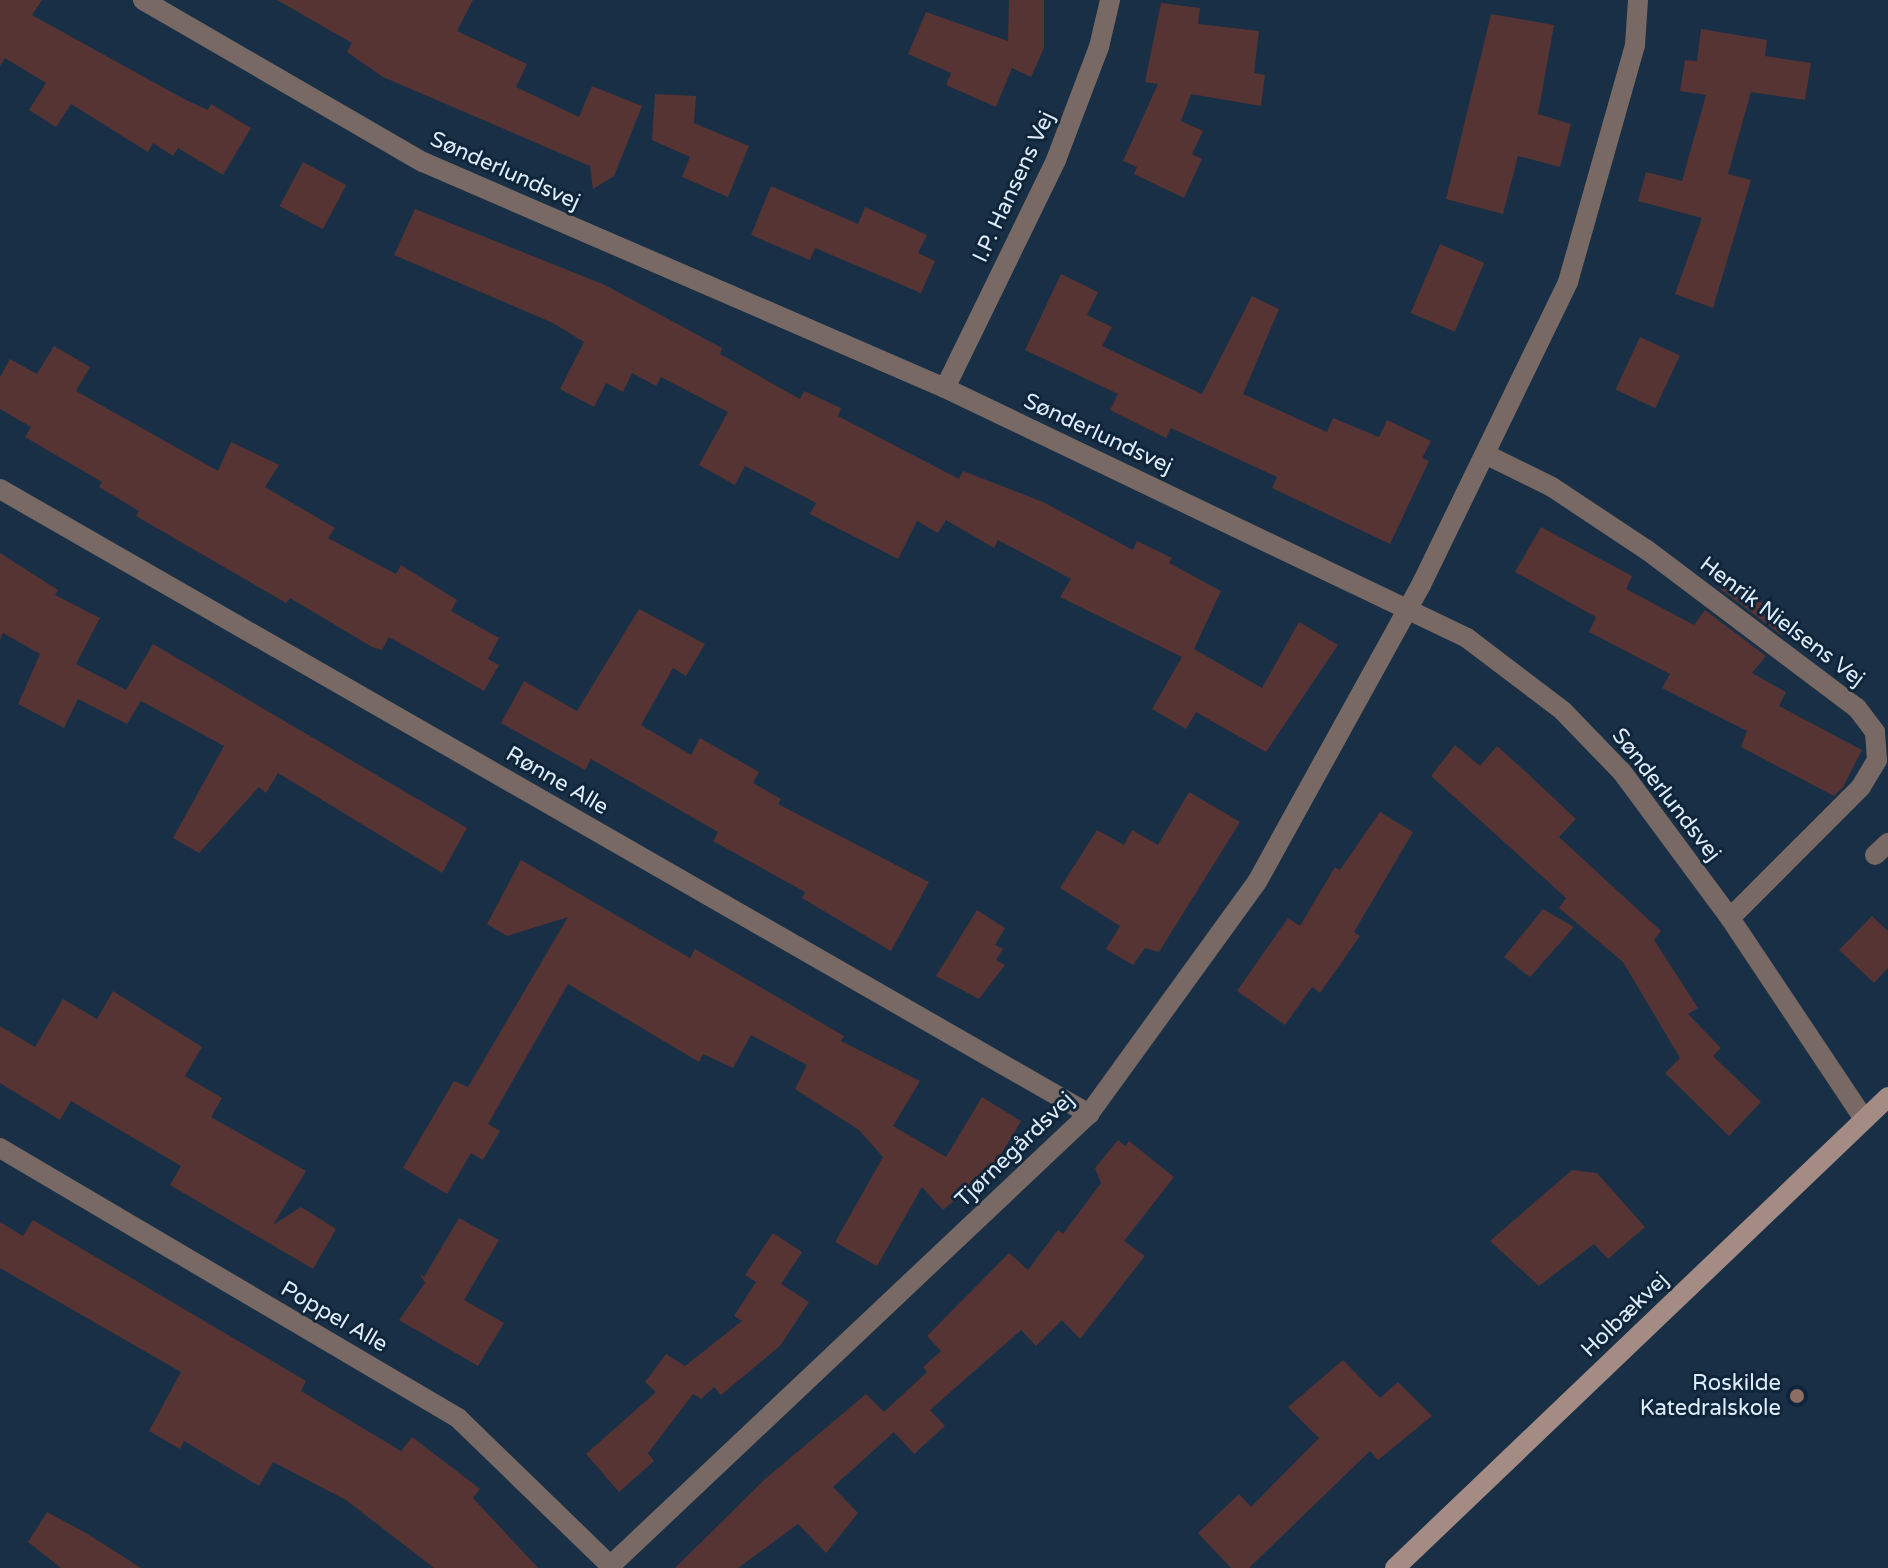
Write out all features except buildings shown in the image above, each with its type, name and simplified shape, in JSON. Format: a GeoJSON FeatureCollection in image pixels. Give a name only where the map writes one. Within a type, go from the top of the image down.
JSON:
{"type":"FeatureCollection","features":[{"type":"Feature","properties":{"kind":"street","name":"Sønderlundsvej"},"geometry":{"type":"LineString","coordinates":[[143,0],[423,162],[945,388],[1409,607],[1467,638],[1563,711],[1622,772],[1730,918],[1864,1119]]}},
{"type":"Feature","properties":{"kind":"street","name":"I.P. Hansens Vej"},"geometry":{"type":"LineString","coordinates":[[945,388],[1056,160],[1099,47],[1110,0]]}},
{"type":"Feature","properties":{"kind":"street"},"geometry":{"type":"LineString","coordinates":[[1409,607],[1487,455],[1568,282],[1635,45],[1638,0]]}},
{"type":"Feature","properties":{"kind":"street","name":"Henrik Nielsens Vej"},"geometry":{"type":"LineString","coordinates":[[1487,455],[1552,487],[1647,550],[1857,708],[1875,732],[1877,760],[1861,787],[1730,918]]}},
{"type":"Feature","properties":{"kind":"street","name":"Rønne Alle"},"geometry":{"type":"LineString","coordinates":[[0,489],[1089,1114]]}},
{"type":"Feature","properties":{"kind":"street","name":"Tjørnegårdsvej"},"geometry":{"type":"LineString","coordinates":[[611,1567],[1089,1114],[1257,882],[1409,607]]}},
{"type":"Feature","properties":{"kind":"street","name":"Holbækvej"},"geometry":{"type":"LineString","coordinates":[[1395,1568],[1888,1097]]}},
{"type":"Feature","properties":{"kind":"street","name":"Poppel Alle"},"geometry":{"type":"LineString","coordinates":[[0,1148],[458,1418],[611,1567]]}},
{"type":"Feature","properties":{"kind":"place","name":"Roskilde Katedralskole"},"geometry":{"type":"Point","coordinates":[1797,1396]}}]}
